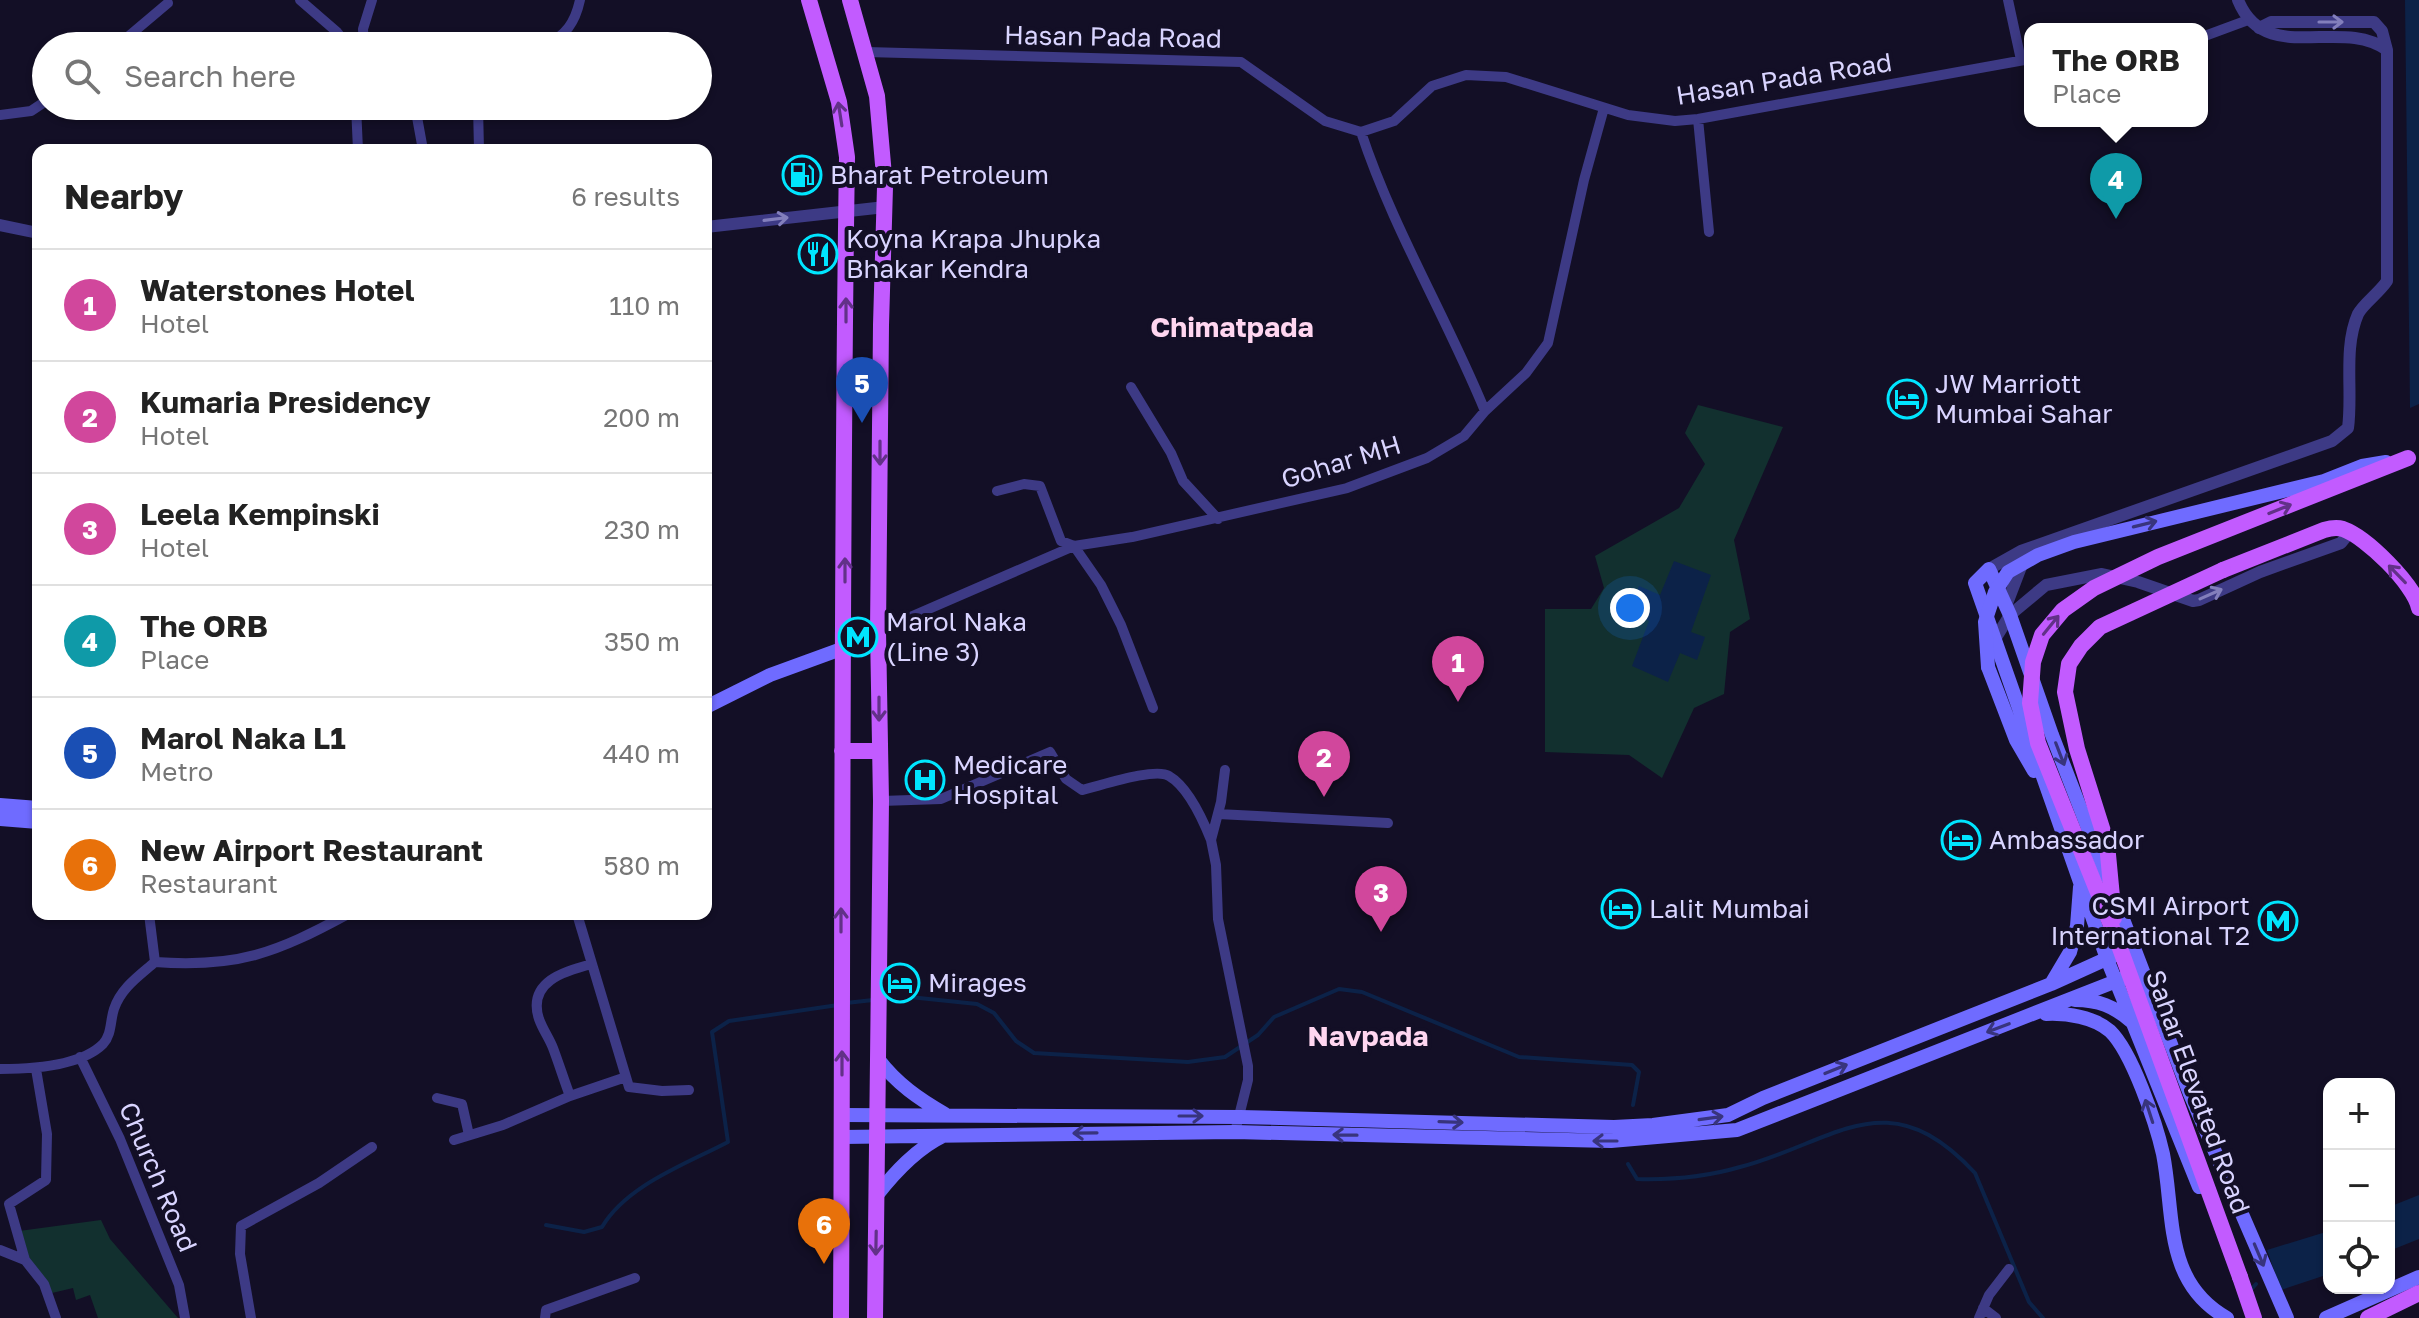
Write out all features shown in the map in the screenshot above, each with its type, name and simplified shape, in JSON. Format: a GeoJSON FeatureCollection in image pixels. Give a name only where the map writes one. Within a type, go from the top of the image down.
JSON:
{"type":"FeatureCollection","features":[{"type":"Feature","properties":{"kind":"main road"},"geometry":{"type":"LineString","coordinates":[[809,0],[839,102],[847,157],[841,1318]]}},
{"type":"Feature","properties":{"kind":"main road"},"geometry":{"type":"LineString","coordinates":[[850,0],[877,96],[884,150],[875,1318]]}},
{"type":"Feature","properties":{"kind":"main road"},"geometry":{"type":"LineString","coordinates":[[2052,803],[2016,740],[1988,667],[1985,622],[1995,592],[2008,572],[2038,555],[2074,542],[2324,481],[2362,466],[2413,460]]}},
{"type":"Feature","properties":{"kind":"main road","name":"Sahar Elevated Road"},"geometry":{"type":"LineString","coordinates":[[2250,1313],[2117,940],[2038,743],[2030,703],[2033,662],[2042,635],[2063,610],[2094,588],[2158,557],[2413,460]]}},
{"type":"Feature","properties":{"kind":"main road"},"geometry":{"type":"LineString","coordinates":[[2117,940],[2107,844],[2077,749],[2065,692],[2069,664],[2081,646],[2100,627],[2223,570],[2338,527],[2366,545],[2409,586],[2419,608]]}},
{"type":"Feature","properties":{"kind":"main road"},"geometry":{"type":"LineString","coordinates":[[2250,1313],[2107,959],[2052,803],[1975,583],[1989,569],[2008,610],[2052,735],[2190,1094],[2287,1318]]}},
{"type":"Feature","properties":{"kind":"main road"},"geometry":{"type":"LineString","coordinates":[[712,704],[770,675],[844,648],[878,631]]}},
{"type":"Feature","properties":{"kind":"main road"},"geometry":{"type":"LineString","coordinates":[[842,751],[879,751]]}},
{"type":"Feature","properties":{"kind":"main road"},"geometry":{"type":"LineString","coordinates":[[0,805],[32,808]]}},
{"type":"Feature","properties":{"kind":"main road"},"geometry":{"type":"LineString","coordinates":[[0,819],[32,822]]}},
{"type":"Feature","properties":{"kind":"main road"},"geometry":{"type":"LineString","coordinates":[[2051,984],[2070,952],[2077,926],[2081,882]]}},
{"type":"Feature","properties":{"kind":"main road"},"geometry":{"type":"LineString","coordinates":[[842,1115],[1240,1117],[1614,1127],[1653,1125],[1728,1115],[1763,1098],[2134,948]]}},
{"type":"Feature","properties":{"kind":"main road"},"geometry":{"type":"LineString","coordinates":[[842,1137],[1235,1132],[1611,1141],[1737,1130],[2143,970]]}},
{"type":"Feature","properties":{"kind":"main road"},"geometry":{"type":"LineString","coordinates":[[2070,1000],[2102,1003],[2118,1010],[2134,1024]]}},
{"type":"Feature","properties":{"kind":"main road"},"geometry":{"type":"LineString","coordinates":[[2026,1017],[2070,1013],[2107,1029],[2120,1043],[2143,1092],[2163,1152],[2173,1241],[2184,1271],[2190,1284],[2206,1303],[2227,1318]]}},
{"type":"Feature","properties":{"kind":"main road"},"geometry":{"type":"LineString","coordinates":[[878,1059],[892,1078],[915,1097],[945,1115]]}},
{"type":"Feature","properties":{"kind":"main road"},"geometry":{"type":"LineString","coordinates":[[877,1195],[897,1171],[943,1136]]}},
{"type":"Feature","properties":{"kind":"main road"},"geometry":{"type":"LineString","coordinates":[[2395,1282],[2419,1274]]}},
{"type":"Feature","properties":{"kind":"main road"},"geometry":{"type":"LineString","coordinates":[[2326,1318],[2419,1274]]}},
{"type":"Feature","properties":{"kind":"main road"},"geometry":{"type":"LineString","coordinates":[[2368,1318],[2419,1293]]}},
{"type":"Feature","properties":{"kind":"main road"},"geometry":{"type":"LineString","coordinates":[[2341,1318],[2369,1294]]}},
{"type":"Feature","properties":{"kind":"street"},"geometry":{"type":"LineString","coordinates":[[300,0],[337,32]]}},
{"type":"Feature","properties":{"kind":"street"},"geometry":{"type":"LineString","coordinates":[[363,32],[372,0]]}},
{"type":"Feature","properties":{"kind":"street"},"geometry":{"type":"LineString","coordinates":[[566,32],[576,17],[580,0]]}},
{"type":"Feature","properties":{"kind":"street"},"geometry":{"type":"LineString","coordinates":[[2008,0],[2024,53]]}},
{"type":"Feature","properties":{"kind":"street"},"geometry":{"type":"LineString","coordinates":[[2238,0],[2253,24]]}},
{"type":"Feature","properties":{"kind":"street"},"geometry":{"type":"LineString","coordinates":[[134,32],[168,3]]}},
{"type":"Feature","properties":{"kind":"street"},"geometry":{"type":"LineString","coordinates":[[1989,569],[2028,549],[2332,441],[2348,428],[2351,333],[2360,310],[2378,295],[2387,281],[2387,50],[2382,31],[2374,22],[2271,22],[2208,35]]}},
{"type":"Feature","properties":{"kind":"street","name":"Hasan Pada Road"},"geometry":{"type":"LineString","coordinates":[[866,52],[1241,62],[1325,121],[1361,132],[1394,121],[1432,86],[1466,75],[1506,77],[1628,115],[1675,121],[2024,60]]}},
{"type":"Feature","properties":{"kind":"street","name":"Gohar MH"},"geometry":{"type":"LineString","coordinates":[[878,631],[1074,546],[1218,519],[1347,488],[1427,458],[1464,436],[1485,411],[1526,373],[1548,343],[1584,180],[1604,108]]}},
{"type":"Feature","properties":{"kind":"street"},"geometry":{"type":"LineString","coordinates":[[0,115],[32,110]]}},
{"type":"Feature","properties":{"kind":"street"},"geometry":{"type":"LineString","coordinates":[[1698,119],[1709,232]]}},
{"type":"Feature","properties":{"kind":"street"},"geometry":{"type":"LineString","coordinates":[[357,120],[358,144]]}},
{"type":"Feature","properties":{"kind":"street"},"geometry":{"type":"LineString","coordinates":[[418,120],[422,144]]}},
{"type":"Feature","properties":{"kind":"street"},"geometry":{"type":"LineString","coordinates":[[478,120],[479,144]]}},
{"type":"Feature","properties":{"kind":"street"},"geometry":{"type":"LineString","coordinates":[[1361,132],[1399,232],[1439,307],[1485,411]]}},
{"type":"Feature","properties":{"kind":"street"},"geometry":{"type":"LineString","coordinates":[[712,226],[885,207]]}},
{"type":"Feature","properties":{"kind":"street"},"geometry":{"type":"LineString","coordinates":[[0,225],[32,232]]}},
{"type":"Feature","properties":{"kind":"street"},"geometry":{"type":"LineString","coordinates":[[1131,387],[1171,453],[1183,481],[1218,519]]}},
{"type":"Feature","properties":{"kind":"street"},"geometry":{"type":"LineString","coordinates":[[997,491],[1024,484],[1040,486],[1061,541],[1074,546],[1101,585],[1121,625],[1153,708]]}},
{"type":"Feature","properties":{"kind":"street"},"geometry":{"type":"LineString","coordinates":[[2008,610],[2046,585],[2102,574],[2138,582],[2193,601],[2199,600],[2260,572],[2341,543],[2350,532]]}},
{"type":"Feature","properties":{"kind":"street"},"geometry":{"type":"LineString","coordinates":[[1995,639],[2028,549]]}},
{"type":"Feature","properties":{"kind":"street"},"geometry":{"type":"LineString","coordinates":[[881,801],[941,799],[1050,752],[1066,779],[1082,790],[1154,773],[1169,776],[1191,799],[1211,840],[1216,865],[1218,919],[1248,1066],[1248,1080],[1235,1132]]}},
{"type":"Feature","properties":{"kind":"street"},"geometry":{"type":"LineString","coordinates":[[1211,840],[1225,770]]}},
{"type":"Feature","properties":{"kind":"street"},"geometry":{"type":"LineString","coordinates":[[1218,814],[1388,823]]}},
{"type":"Feature","properties":{"kind":"street"},"geometry":{"type":"LineString","coordinates":[[150,920],[155,962]]}},
{"type":"Feature","properties":{"kind":"street"},"geometry":{"type":"LineString","coordinates":[[0,1069],[36,1069],[80,1057],[103,1044],[111,1030],[114,1009],[125,988],[155,962],[216,964],[260,955],[298,941],[337,920]]}},
{"type":"Feature","properties":{"kind":"street"},"geometry":{"type":"LineString","coordinates":[[579,920],[629,1087],[689,1090]]}},
{"type":"Feature","properties":{"kind":"street"},"geometry":{"type":"LineString","coordinates":[[570,1096],[538,1017],[537,1002],[542,987],[552,978],[592,964]]}},
{"type":"Feature","properties":{"kind":"street","name":"Church Road"},"geometry":{"type":"LineString","coordinates":[[80,1057],[124,1148],[179,1285],[185,1318]]}},
{"type":"Feature","properties":{"kind":"street"},"geometry":{"type":"LineString","coordinates":[[36,1069],[47,1134],[46,1180],[9,1204],[25,1260],[44,1284],[56,1318]]}},
{"type":"Feature","properties":{"kind":"street"},"geometry":{"type":"LineString","coordinates":[[454,1140],[503,1125],[570,1096],[626,1077]]}},
{"type":"Feature","properties":{"kind":"street"},"geometry":{"type":"LineString","coordinates":[[437,1098],[462,1104],[469,1135]]}},
{"type":"Feature","properties":{"kind":"street","name":"Church Road"},"geometry":{"type":"LineString","coordinates":[[251,1318],[240,1254],[241,1226],[319,1183],[372,1147]]}},
{"type":"Feature","properties":{"kind":"street"},"geometry":{"type":"LineString","coordinates":[[0,1250],[25,1260]]}},
{"type":"Feature","properties":{"kind":"street"},"geometry":{"type":"LineString","coordinates":[[1996,1318],[1981,1313],[1989,1295],[2009,1269]]}},
{"type":"Feature","properties":{"kind":"street"},"geometry":{"type":"LineString","coordinates":[[545,1318],[546,1310],[635,1278]]}},
{"type":"Feature","properties":{"kind":"green space"},"geometry":{"type":"Polygon","coordinates":[[[1698,405],[1783,427],[1734,540],[1750,619],[1730,632],[1724,694],[1694,708],[1662,778],[1629,755],[1545,752],[1545,609],[1591,609],[1604,588],[1595,556],[1679,508],[1705,464],[1685,433],[1698,405]]]}},
{"type":"Feature","properties":{"kind":"green space"},"geometry":{"type":"Polygon","coordinates":[[[101,1220],[110,1239],[178,1318],[98,1318],[90,1295],[76,1300],[73,1288],[52,1293],[29,1262],[19,1231],[101,1220]]]}},
{"type":"Feature","properties":{"kind":"water"},"geometry":{"type":"Polygon","coordinates":[[[2405,0],[2419,0],[2419,404],[2410,408],[2405,0]]]}},
{"type":"Feature","properties":{"kind":"water"},"geometry":{"type":"Polygon","coordinates":[[[1674,561],[1711,575],[1691,632],[1705,637],[1697,660],[1680,653],[1668,682],[1632,666],[1649,621],[1628,611],[1639,586],[1660,595],[1674,561]]]}},
{"type":"Feature","properties":{"kind":"water"},"geometry":{"type":"Polygon","coordinates":[[[2419,1195],[2419,1239],[2395,1249],[2395,1222],[2395,1205],[2419,1195]]]}},
{"type":"Feature","properties":{"kind":"water"},"geometry":{"type":"Polygon","coordinates":[[[2323,1233],[2323,1276],[2281,1290],[2267,1250],[2323,1233]]]}},
{"type":"Feature","properties":{"kind":"waterway"},"geometry":{"type":"LineString","coordinates":[[882,998],[900,996],[977,1004],[994,1013],[1016,1041],[1034,1053],[1188,1062],[1225,1057],[1258,1035],[1274,1017],[1339,989],[1362,992],[1519,1057],[1632,1065],[1639,1072],[1633,1105]]}},
{"type":"Feature","properties":{"kind":"waterway"},"geometry":{"type":"LineString","coordinates":[[846,1003],[873,1000]]}},
{"type":"Feature","properties":{"kind":"waterway"},"geometry":{"type":"LineString","coordinates":[[546,1225],[584,1232],[602,1227],[613,1212],[642,1187],[728,1142],[712,1032],[729,1021],[838,1005]]}},
{"type":"Feature","properties":{"kind":"waterway"},"geometry":{"type":"LineString","coordinates":[[1628,1164],[1637,1179],[1689,1177],[1740,1167],[1860,1125],[1887,1123],[1915,1128],[1944,1144],[1975,1173],[2029,1302],[2043,1318]]}},
{"type":"Feature","properties":{"kind":"waterway"},"geometry":{"type":"LineString","coordinates":[[2249,1292],[2256,1284]]}},
{"type":"Feature","properties":{"kind":"place","name":"Bharat Petroleum"},"geometry":{"type":"Point","coordinates":[802,175]}},
{"type":"Feature","properties":{"kind":"place","name":"The ORB"},"geometry":{"type":"Point","coordinates":[2116,219]}},
{"type":"Feature","properties":{"kind":"place","name":"Koyna Krapa Jhupka Bhakar Kendra"},"geometry":{"type":"Point","coordinates":[818,254]}},
{"type":"Feature","properties":{"kind":"place","name":"JW Marriott Mumbai Sahar"},"geometry":{"type":"Point","coordinates":[1907,399]}},
{"type":"Feature","properties":{"kind":"place","name":"Marol Naka L1"},"geometry":{"type":"Point","coordinates":[862,423]}},
{"type":"Feature","properties":{"kind":"place","name":"Marol Naka (Line 3)"},"geometry":{"type":"Point","coordinates":[858,637]}},
{"type":"Feature","properties":{"kind":"place","name":"Waterstones Hotel"},"geometry":{"type":"Point","coordinates":[1458,702]}},
{"type":"Feature","properties":{"kind":"place","name":"Medicare Hospital"},"geometry":{"type":"Point","coordinates":[925,780]}},
{"type":"Feature","properties":{"kind":"place","name":"Kumaria Presidency"},"geometry":{"type":"Point","coordinates":[1324,797]}},
{"type":"Feature","properties":{"kind":"place","name":"Ambassador"},"geometry":{"type":"Point","coordinates":[1961,840]}},
{"type":"Feature","properties":{"kind":"place","name":"Lalit Mumbai"},"geometry":{"type":"Point","coordinates":[1621,909]}},
{"type":"Feature","properties":{"kind":"place","name":"CSMI Airport International T2"},"geometry":{"type":"Point","coordinates":[2278,921]}},
{"type":"Feature","properties":{"kind":"place","name":"Leela Kempinski"},"geometry":{"type":"Point","coordinates":[1381,932]}},
{"type":"Feature","properties":{"kind":"place","name":"Mirages"},"geometry":{"type":"Point","coordinates":[900,983]}},
{"type":"Feature","properties":{"kind":"place","name":"New Airport Restaurant"},"geometry":{"type":"Point","coordinates":[824,1264]}},
{"type":"Feature","properties":{"kind":"district","name":"Chimatpada"},"geometry":{"type":"Point","coordinates":[1232,327]}},
{"type":"Feature","properties":{"kind":"district","name":"Navpada"},"geometry":{"type":"Point","coordinates":[1368,1036]}}]}
